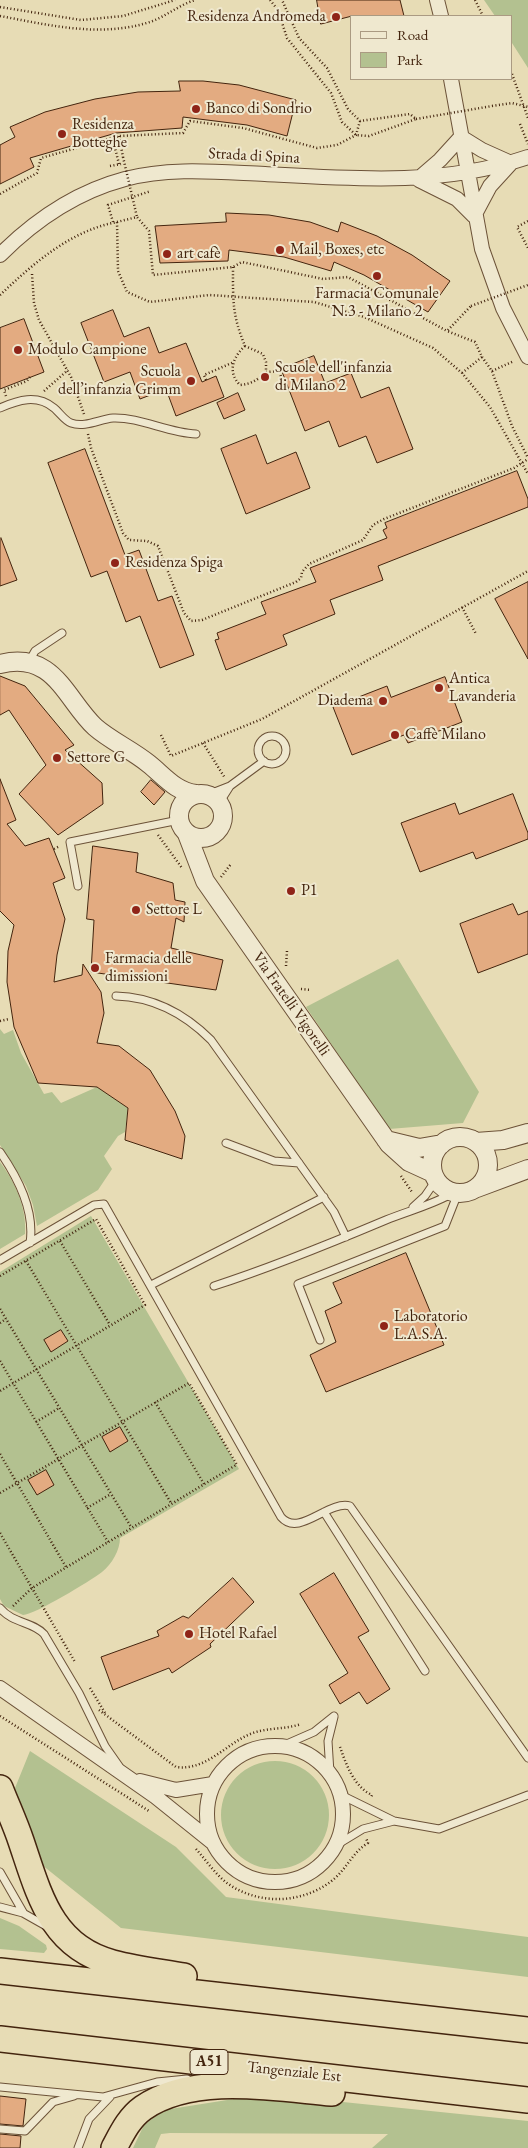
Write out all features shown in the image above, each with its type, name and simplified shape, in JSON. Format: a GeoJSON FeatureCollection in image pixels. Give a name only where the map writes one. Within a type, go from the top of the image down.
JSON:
{"type":"FeatureCollection","features":[{"type":"Feature","properties":{"kind":"highway"},"geometry":{"type":"LineString","coordinates":[[0,1788],[44,1906],[55,1925],[66,1937],[94,1956],[112,1963],[193,1977],[227,1996]]}},
{"type":"Feature","properties":{"kind":"highway"},"geometry":{"type":"LineString","coordinates":[[0,1971],[528,2030]]}},
{"type":"Feature","properties":{"kind":"highway","name":"Tangenziale Est"},"geometry":{"type":"LineString","coordinates":[[0,2039],[528,2100]]}},
{"type":"Feature","properties":{"kind":"highway"},"geometry":{"type":"LineString","coordinates":[[114,2148],[129,2122],[143,2108],[183,2091],[240,2085],[368,2096],[418,2086]]}},
{"type":"Feature","properties":{"kind":"street"},"geometry":{"type":"LineString","coordinates":[[437,0],[441,15]]}},
{"type":"Feature","properties":{"kind":"street"},"geometry":{"type":"LineString","coordinates":[[451,80],[474,216],[482,249],[503,308],[528,356]]}},
{"type":"Feature","properties":{"kind":"street"},"geometry":{"type":"LineString","coordinates":[[461,137],[482,150],[511,163],[490,186],[474,216]]}},
{"type":"Feature","properties":{"kind":"street"},"geometry":{"type":"LineString","coordinates":[[461,137],[440,160],[418,179],[457,199],[474,216]]}},
{"type":"Feature","properties":{"kind":"street","name":"Strada di Spina"},"geometry":{"type":"LineString","coordinates":[[0,255],[25,231],[62,205],[111,184],[142,176],[192,170],[350,179],[418,179],[467,173],[528,157]]}},
{"type":"Feature","properties":{"kind":"street"},"geometry":{"type":"LineString","coordinates":[[0,664],[15,661],[28,663],[55,678],[96,727],[141,757],[172,784],[186,793],[215,799],[221,807],[222,824],[203,846],[192,869]]}},
{"type":"Feature","properties":{"kind":"street","name":"Via Fratelli Vigorelli"},"geometry":{"type":"LineString","coordinates":[[172,784],[177,794],[192,869],[205,881],[386,1140],[402,1157],[435,1176]]}},
{"type":"Feature","properties":{"kind":"street"},"geometry":{"type":"LineString","coordinates":[[202,795],[186,799],[182,821],[196,838],[210,836]]}},
{"type":"Feature","properties":{"kind":"street"},"geometry":{"type":"LineString","coordinates":[[386,1140],[419,1148],[442,1144],[454,1138],[462,1137],[476,1142],[503,1140],[528,1132]]}},
{"type":"Feature","properties":{"kind":"street"},"geometry":{"type":"LineString","coordinates":[[476,1142],[486,1154],[489,1169],[477,1188]]}},
{"type":"Feature","properties":{"kind":"street"},"geometry":{"type":"LineString","coordinates":[[442,1144],[433,1157],[435,1176],[444,1189],[456,1193],[468,1193],[528,1169]]}},
{"type":"Feature","properties":{"kind":"street"},"geometry":{"type":"LineString","coordinates":[[0,1688],[125,1774],[213,1842]]}},
{"type":"Feature","properties":{"kind":"street"},"geometry":{"type":"LineString","coordinates":[[282,1746],[311,1756],[330,1773],[341,1795],[343,1821],[336,1846],[320,1866],[306,1875],[290,1881],[273,1883],[256,1880],[241,1874],[227,1863],[213,1842],[206,1818],[213,1784],[222,1770],[242,1754],[262,1747],[282,1746]]}},
{"type":"Feature","properties":{"kind":"street"},"geometry":{"type":"LineString","coordinates":[[125,1774],[158,1787],[176,1790],[213,1784]]}},
{"type":"Feature","properties":{"kind":"lane"},"geometry":{"type":"LineString","coordinates":[[0,408],[33,398],[52,406],[71,423],[86,424],[114,418],[156,426],[179,433],[196,434]]}},
{"type":"Feature","properties":{"kind":"lane"},"geometry":{"type":"LineString","coordinates":[[28,663],[34,651],[62,633]]}},
{"type":"Feature","properties":{"kind":"lane"},"geometry":{"type":"LineString","coordinates":[[273,736],[282,739],[286,747],[282,760],[275,764],[264,761],[258,750],[261,742],[273,736]]}},
{"type":"Feature","properties":{"kind":"lane"},"geometry":{"type":"LineString","coordinates":[[202,795],[230,786],[264,761]]}},
{"type":"Feature","properties":{"kind":"lane"},"geometry":{"type":"LineString","coordinates":[[221,807],[223,797],[230,786]]}},
{"type":"Feature","properties":{"kind":"lane"},"geometry":{"type":"LineString","coordinates":[[78,886],[70,842],[182,821]]}},
{"type":"Feature","properties":{"kind":"lane"},"geometry":{"type":"LineString","coordinates":[[116,996],[132,996],[153,1002],[173,1010],[194,1022],[211,1040],[300,1163],[334,1212],[346,1237]]}},
{"type":"Feature","properties":{"kind":"lane"},"geometry":{"type":"LineString","coordinates":[[226,1143],[274,1161],[300,1163]]}},
{"type":"Feature","properties":{"kind":"lane"},"geometry":{"type":"LineString","coordinates":[[0,1152],[14,1174],[26,1201],[32,1232],[30,1243]]}},
{"type":"Feature","properties":{"kind":"lane"},"geometry":{"type":"LineString","coordinates":[[406,1212],[422,1200],[435,1176]]}},
{"type":"Feature","properties":{"kind":"lane"},"geometry":{"type":"LineString","coordinates":[[214,1286],[283,1264],[456,1193]]}},
{"type":"Feature","properties":{"kind":"lane"},"geometry":{"type":"LineString","coordinates":[[320,1340],[298,1284],[445,1226],[456,1193]]}},
{"type":"Feature","properties":{"kind":"lane"},"geometry":{"type":"LineString","coordinates":[[151,1285],[324,1197]]}},
{"type":"Feature","properties":{"kind":"lane"},"geometry":{"type":"LineString","coordinates":[[0,1260],[102,1203],[107,1208],[285,1522],[290,1524],[301,1522],[344,1504],[354,1510],[528,1758]]}},
{"type":"Feature","properties":{"kind":"lane"},"geometry":{"type":"LineString","coordinates":[[324,1512],[425,1671]]}},
{"type":"Feature","properties":{"kind":"lane"},"geometry":{"type":"LineString","coordinates":[[2,1610],[15,1620],[41,1630],[78,1693],[105,1746],[125,1774]]}},
{"type":"Feature","properties":{"kind":"lane"},"geometry":{"type":"LineString","coordinates":[[282,1746],[314,1732],[334,1716],[328,1741],[330,1773]]}},
{"type":"Feature","properties":{"kind":"lane"},"geometry":{"type":"LineString","coordinates":[[341,1795],[394,1821],[433,1828],[446,1828],[528,1795]]}},
{"type":"Feature","properties":{"kind":"lane"},"geometry":{"type":"LineString","coordinates":[[336,1846],[363,1829],[394,1821]]}},
{"type":"Feature","properties":{"kind":"lane"},"geometry":{"type":"LineString","coordinates":[[0,1872],[16,1904],[24,1913]]}},
{"type":"Feature","properties":{"kind":"lane"},"geometry":{"type":"LineString","coordinates":[[0,1907],[24,1913],[66,1937]]}},
{"type":"Feature","properties":{"kind":"lane"},"geometry":{"type":"LineString","coordinates":[[0,2087],[90,2097],[115,2094],[142,2085],[179,2079],[240,2085]]}},
{"type":"Feature","properties":{"kind":"lane"},"geometry":{"type":"LineString","coordinates":[[78,2148],[89,2119],[106,2100],[115,2094]]}},
{"type":"Feature","properties":{"kind":"lane"},"geometry":{"type":"LineString","coordinates":[[0,2130],[25,2131],[53,2102],[76,2095]]}},
{"type":"Feature","properties":{"kind":"path"},"geometry":{"type":"LineString","coordinates":[[0,7],[81,20],[123,16],[175,0]]}},
{"type":"Feature","properties":{"kind":"path"},"geometry":{"type":"LineString","coordinates":[[0,16],[75,30],[106,30],[150,22],[179,5],[195,0]]}},
{"type":"Feature","properties":{"kind":"path"},"geometry":{"type":"LineString","coordinates":[[270,0],[278,10],[287,38],[331,93],[342,122],[356,135]]}},
{"type":"Feature","properties":{"kind":"path"},"geometry":{"type":"LineString","coordinates":[[282,0],[299,38],[327,68],[348,109],[360,121]]}},
{"type":"Feature","properties":{"kind":"path"},"geometry":{"type":"LineString","coordinates":[[475,0],[482,15]]}},
{"type":"Feature","properties":{"kind":"path"},"geometry":{"type":"LineString","coordinates":[[513,77],[528,117]]}},
{"type":"Feature","properties":{"kind":"path"},"geometry":{"type":"LineString","coordinates":[[0,194],[37,173],[41,158],[119,136],[183,133],[190,121],[243,128],[317,148],[337,144],[356,135],[369,136],[416,119],[512,103],[528,107]]}},
{"type":"Feature","properties":{"kind":"path"},"geometry":{"type":"LineString","coordinates":[[360,121],[410,114],[416,119]]}},
{"type":"Feature","properties":{"kind":"path"},"geometry":{"type":"LineString","coordinates":[[356,135],[360,121]]}},
{"type":"Feature","properties":{"kind":"path"},"geometry":{"type":"LineString","coordinates":[[520,124],[528,144]]}},
{"type":"Feature","properties":{"kind":"path"},"geometry":{"type":"LineString","coordinates":[[32,274],[34,303],[39,320],[68,370],[84,408],[91,448],[123,533],[130,540],[147,541],[158,546],[184,613],[191,621],[202,620],[296,582],[301,578],[302,572],[309,564],[363,540],[373,525],[384,519],[514,468],[528,459],[512,426],[492,371],[482,357],[475,342],[447,331],[348,277],[323,278],[242,262],[233,267],[153,275],[149,231],[137,217],[119,136]]}},
{"type":"Feature","properties":{"kind":"path"},"geometry":{"type":"LineString","coordinates":[[119,164],[115,148],[120,144]]}},
{"type":"Feature","properties":{"kind":"path"},"geometry":{"type":"LineString","coordinates":[[150,191],[108,205],[115,222],[118,271],[127,292],[150,302],[209,295],[314,302],[364,317],[433,348],[462,373],[490,407],[528,474]]}},
{"type":"Feature","properties":{"kind":"path"},"geometry":{"type":"LineString","coordinates":[[0,295],[36,261],[65,242],[96,226],[137,217]]}},
{"type":"Feature","properties":{"kind":"path"},"geometry":{"type":"LineString","coordinates":[[528,221],[517,227],[528,248]]}},
{"type":"Feature","properties":{"kind":"path"},"geometry":{"type":"LineString","coordinates":[[233,267],[233,314],[245,346],[263,354],[266,362],[266,372]]}},
{"type":"Feature","properties":{"kind":"path"},"geometry":{"type":"LineString","coordinates":[[447,331],[471,306],[528,285]]}},
{"type":"Feature","properties":{"kind":"path"},"geometry":{"type":"LineString","coordinates":[[245,346],[237,353],[232,370],[234,379],[240,385],[248,384],[260,378],[266,372],[279,371],[285,388]]}},
{"type":"Feature","properties":{"kind":"path"},"geometry":{"type":"LineString","coordinates":[[462,373],[482,357]]}},
{"type":"Feature","properties":{"kind":"path"},"geometry":{"type":"LineString","coordinates":[[206,380],[204,375],[234,362]]}},
{"type":"Feature","properties":{"kind":"path"},"geometry":{"type":"LineString","coordinates":[[492,371],[507,364]]}},
{"type":"Feature","properties":{"kind":"path"},"geometry":{"type":"LineString","coordinates":[[33,398],[68,370]]}},
{"type":"Feature","properties":{"kind":"path"},"geometry":{"type":"LineString","coordinates":[[9,404],[4,390],[27,381],[30,377]]}},
{"type":"Feature","properties":{"kind":"path"},"geometry":{"type":"LineString","coordinates":[[161,735],[171,756],[262,720],[528,571]]}},
{"type":"Feature","properties":{"kind":"path"},"geometry":{"type":"LineString","coordinates":[[462,607],[476,634]]}},
{"type":"Feature","properties":{"kind":"path"},"geometry":{"type":"LineString","coordinates":[[204,743],[230,786]]}},
{"type":"Feature","properties":{"kind":"path"},"geometry":{"type":"LineString","coordinates":[[158,835],[192,869]]}},
{"type":"Feature","properties":{"kind":"path"},"geometry":{"type":"LineString","coordinates":[[216,883],[231,864]]}},
{"type":"Feature","properties":{"kind":"path"},"geometry":{"type":"LineString","coordinates":[[287,951],[285,965],[290,973]]}},
{"type":"Feature","properties":{"kind":"path"},"geometry":{"type":"LineString","coordinates":[[295,981],[300,989],[311,990]]}},
{"type":"Feature","properties":{"kind":"path"},"geometry":{"type":"LineString","coordinates":[[0,1020],[9,1019]]}},
{"type":"Feature","properties":{"kind":"path"},"geometry":{"type":"LineString","coordinates":[[398,1173],[413,1194],[406,1199]]}},
{"type":"Feature","properties":{"kind":"path"},"geometry":{"type":"LineString","coordinates":[[0,1276],[96,1219],[145,1304],[0,1391]]}},
{"type":"Feature","properties":{"kind":"path"},"geometry":{"type":"LineString","coordinates":[[60,1241],[110,1325]]}},
{"type":"Feature","properties":{"kind":"path"},"geometry":{"type":"LineString","coordinates":[[26,1261],[171,1503]]}},
{"type":"Feature","properties":{"kind":"path"},"geometry":{"type":"LineString","coordinates":[[0,1309],[131,1527]]}},
{"type":"Feature","properties":{"kind":"path"},"geometry":{"type":"LineString","coordinates":[[0,1323],[6,1319]]}},
{"type":"Feature","properties":{"kind":"path"},"geometry":{"type":"LineString","coordinates":[[0,1361],[108,1542]]}},
{"type":"Feature","properties":{"kind":"path"},"geometry":{"type":"LineString","coordinates":[[0,1493],[189,1383],[237,1465]]}},
{"type":"Feature","properties":{"kind":"path"},"geometry":{"type":"LineString","coordinates":[[156,1402],[204,1484]]}},
{"type":"Feature","properties":{"kind":"path"},"geometry":{"type":"LineString","coordinates":[[36,1422],[59,1408]]}},
{"type":"Feature","properties":{"kind":"path"},"geometry":{"type":"LineString","coordinates":[[2,1610],[32,1588],[66,1567],[240,1463],[233,1450],[241,1445]]}},
{"type":"Feature","properties":{"kind":"path"},"geometry":{"type":"LineString","coordinates":[[0,1454],[66,1567]]}},
{"type":"Feature","properties":{"kind":"path"},"geometry":{"type":"LineString","coordinates":[[88,1508],[111,1494]]}},
{"type":"Feature","properties":{"kind":"path"},"geometry":{"type":"LineString","coordinates":[[0,1533],[76,1664]]}},
{"type":"Feature","properties":{"kind":"path"},"geometry":{"type":"LineString","coordinates":[[86,1681],[106,1715]]}},
{"type":"Feature","properties":{"kind":"path"},"geometry":{"type":"LineString","coordinates":[[78,1693],[176,1767],[183,1768],[200,1765],[238,1739],[261,1730],[291,1727],[308,1722],[314,1732]]}},
{"type":"Feature","properties":{"kind":"path"},"geometry":{"type":"LineString","coordinates":[[328,1741],[339,1743],[354,1780],[366,1792],[372,1795]]}},
{"type":"Feature","properties":{"kind":"green space"},"geometry":{"type":"Polygon","coordinates":[[[484,0],[528,0],[528,68],[513,45],[513,15],[494,15],[484,0]]]}},
{"type":"Feature","properties":{"kind":"green space"},"geometry":{"type":"Polygon","coordinates":[[[398,959],[479,1092],[463,1123],[389,1129],[306,1007],[398,959]]]}},
{"type":"Feature","properties":{"kind":"green space"},"geometry":{"type":"Polygon","coordinates":[[[0,1029],[4,1034],[13,1030],[21,1053],[44,1094],[52,1092],[61,1103],[97,1087],[128,1108],[125,1132],[118,1136],[104,1156],[112,1169],[98,1190],[37,1226],[33,1205],[26,1186],[0,1145],[0,1029]]]}},
{"type":"Feature","properties":{"kind":"green space"},"geometry":{"type":"Polygon","coordinates":[[[0,1162],[11,1178],[19,1196],[24,1215],[25,1234],[0,1249],[0,1162]]]}},
{"type":"Feature","properties":{"kind":"green space"},"geometry":{"type":"Polygon","coordinates":[[[91,1216],[239,1469],[120,1538],[115,1556],[102,1572],[51,1603],[23,1615],[4,1606],[0,1599],[0,1272],[91,1216]]]}},
{"type":"Feature","properties":{"kind":"green space"},"geometry":{"type":"Polygon","coordinates":[[[30,1751],[176,1847],[226,1897],[528,1937],[528,1977],[121,1928],[37,1861],[15,1788],[30,1751]]]}},
{"type":"Feature","properties":{"kind":"green space"},"geometry":{"type":"Polygon","coordinates":[[[275,1761],[296,1765],[313,1777],[325,1794],[329,1815],[325,1836],[313,1853],[296,1865],[275,1869],[254,1865],[237,1853],[225,1836],[221,1815],[225,1794],[237,1777],[254,1765],[275,1761]]]}},
{"type":"Feature","properties":{"kind":"green space"},"geometry":{"type":"Polygon","coordinates":[[[0,1918],[19,1926],[46,1945],[47,1949],[44,1953],[0,1949],[0,1918]]]}},
{"type":"Feature","properties":{"kind":"green space"},"geometry":{"type":"Polygon","coordinates":[[[265,2094],[528,2121],[528,2148],[372,2148],[388,2134],[170,2133],[161,2134],[155,2148],[133,2148],[144,2125],[164,2110],[265,2094]]]}},
{"type":"Feature","properties":{"kind":"building","name":"Residenza Andromeda"},"geometry":{"type":"Polygon","coordinates":[[[317,0],[400,0],[404,15],[350,15],[321,24],[317,0]]]}},
{"type":"Feature","properties":{"kind":"building","name":"Residenza Botteghe"},"geometry":{"type":"Polygon","coordinates":[[[179,81],[203,81],[239,85],[296,100],[287,136],[247,125],[183,117],[182,128],[116,133],[30,158],[34,167],[0,184],[0,145],[15,137],[10,127],[45,112],[95,99],[138,92],[180,91],[179,81]]]}},
{"type":"Feature","properties":{"kind":"building"},"geometry":{"type":"Polygon","coordinates":[[[226,213],[269,215],[310,222],[338,232],[341,222],[377,236],[412,255],[450,281],[428,312],[364,275],[334,262],[331,271],[284,257],[229,250],[228,261],[160,263],[155,226],[226,222],[226,213]]]}},
{"type":"Feature","properties":{"kind":"building"},"geometry":{"type":"Polygon","coordinates":[[[113,310],[124,337],[149,327],[159,353],[186,343],[202,382],[216,376],[224,397],[176,416],[166,389],[140,399],[130,372],[104,382],[81,323],[113,310]]]}},
{"type":"Feature","properties":{"kind":"building","name":"Modulo Campione"},"geometry":{"type":"Polygon","coordinates":[[[24,319],[44,372],[0,389],[0,328],[24,319]]]}},
{"type":"Feature","properties":{"kind":"building"},"geometry":{"type":"Polygon","coordinates":[[[314,356],[325,383],[351,373],[361,398],[389,387],[413,449],[377,463],[366,436],[339,447],[329,421],[305,431],[281,369],[314,356]]]}},
{"type":"Feature","properties":{"kind":"building"},"geometry":{"type":"Polygon","coordinates":[[[238,393],[245,410],[224,419],[217,403],[238,393]]]}},
{"type":"Feature","properties":{"kind":"building"},"geometry":{"type":"Polygon","coordinates":[[[256,435],[267,464],[296,452],[310,488],[246,514],[221,449],[256,435]]]}},
{"type":"Feature","properties":{"kind":"building","name":"Residenza Spiga"},"geometry":{"type":"Polygon","coordinates":[[[85,449],[125,555],[139,550],[158,601],[172,596],[194,655],[160,668],[140,616],[126,622],[107,571],[91,577],[48,463],[85,449]]]}},
{"type":"Feature","properties":{"kind":"building"},"geometry":{"type":"Polygon","coordinates":[[[517,471],[528,499],[528,507],[378,566],[383,580],[330,600],[335,614],[283,635],[287,645],[226,670],[215,640],[219,639],[217,633],[266,614],[261,602],[316,582],[310,568],[387,538],[383,530],[387,528],[385,523],[517,471]]]}},
{"type":"Feature","properties":{"kind":"building"},"geometry":{"type":"Polygon","coordinates":[[[0,539],[17,580],[0,586],[0,539]]]}},
{"type":"Feature","properties":{"kind":"building"},"geometry":{"type":"Polygon","coordinates":[[[528,582],[528,659],[495,599],[528,582]]]}},
{"type":"Feature","properties":{"kind":"building","name":"Settore G"},"geometry":{"type":"Polygon","coordinates":[[[0,676],[25,686],[74,745],[65,750],[102,783],[103,804],[58,835],[19,794],[46,765],[9,710],[0,715],[0,676]]]}},
{"type":"Feature","properties":{"kind":"building"},"geometry":{"type":"Polygon","coordinates":[[[445,677],[462,722],[408,743],[404,735],[352,755],[333,707],[387,686],[391,697],[445,677]]]}},
{"type":"Feature","properties":{"kind":"building"},"geometry":{"type":"Polygon","coordinates":[[[0,779],[16,820],[7,824],[25,846],[49,838],[65,878],[53,883],[65,919],[57,955],[54,982],[82,975],[83,964],[101,992],[104,1013],[97,1043],[119,1046],[150,1070],[175,1111],[185,1136],[182,1159],[125,1140],[128,1108],[97,1087],[38,1083],[14,1027],[7,982],[8,951],[14,925],[0,911],[0,779]]]}},
{"type":"Feature","properties":{"kind":"building"},"geometry":{"type":"Polygon","coordinates":[[[151,780],[165,792],[154,805],[141,792],[151,780]]]}},
{"type":"Feature","properties":{"kind":"building"},"geometry":{"type":"Polygon","coordinates":[[[513,794],[528,833],[528,839],[476,859],[473,852],[420,872],[401,823],[455,803],[459,814],[513,794]]]}},
{"type":"Feature","properties":{"kind":"building","name":"Settore L"},"geometry":{"type":"Polygon","coordinates":[[[93,846],[138,853],[136,872],[173,883],[175,900],[185,902],[184,922],[176,918],[171,948],[223,960],[216,990],[91,972],[94,920],[87,919],[93,846]]]}},
{"type":"Feature","properties":{"kind":"building"},"geometry":{"type":"Polygon","coordinates":[[[513,904],[518,915],[528,911],[528,954],[478,973],[460,924],[513,904]]]}},
{"type":"Feature","properties":{"kind":"building","name":"Laboratorio L.A.S.A."},"geometry":{"type":"Polygon","coordinates":[[[406,1253],[444,1345],[326,1392],[310,1355],[336,1342],[325,1311],[342,1303],[333,1283],[406,1253]]]}},
{"type":"Feature","properties":{"kind":"building"},"geometry":{"type":"Polygon","coordinates":[[[61,1330],[68,1341],[51,1352],[44,1340],[61,1330]]]}},
{"type":"Feature","properties":{"kind":"building"},"geometry":{"type":"Polygon","coordinates":[[[120,1427],[128,1441],[110,1452],[102,1437],[120,1427]]]}},
{"type":"Feature","properties":{"kind":"building"},"geometry":{"type":"Polygon","coordinates":[[[46,1470],[54,1485],[37,1495],[28,1480],[46,1470]]]}},
{"type":"Feature","properties":{"kind":"building"},"geometry":{"type":"Polygon","coordinates":[[[334,1573],[369,1631],[358,1637],[390,1689],[367,1704],[359,1692],[340,1704],[329,1685],[348,1673],[300,1594],[334,1573]]]}},
{"type":"Feature","properties":{"kind":"building","name":"Hotel Rafael"},"geometry":{"type":"Polygon","coordinates":[[[233,1578],[254,1602],[210,1644],[211,1647],[172,1673],[169,1668],[113,1690],[101,1657],[159,1636],[157,1631],[183,1616],[188,1618],[233,1578]]]}},
{"type":"Feature","properties":{"kind":"building"},"geometry":{"type":"Polygon","coordinates":[[[0,2096],[26,2099],[23,2126],[0,2124],[0,2096]]]}},
{"type":"Feature","properties":{"kind":"building"},"geometry":{"type":"Polygon","coordinates":[[[0,2134],[21,2136],[20,2148],[0,2148],[0,2134]]]}},
{"type":"Feature","properties":{"kind":"place","name":"Residenza Andromeda"},"geometry":{"type":"Point","coordinates":[336,17]}},
{"type":"Feature","properties":{"kind":"place","name":"Banco di Sondrio"},"geometry":{"type":"Point","coordinates":[196,109]}},
{"type":"Feature","properties":{"kind":"place","name":"Residenza Botteghe"},"geometry":{"type":"Point","coordinates":[62,134]}},
{"type":"Feature","properties":{"kind":"place","name":"Mail, Boxes, etc"},"geometry":{"type":"Point","coordinates":[280,250]}},
{"type":"Feature","properties":{"kind":"place","name":"art cafè"},"geometry":{"type":"Point","coordinates":[167,254]}},
{"type":"Feature","properties":{"kind":"place","name":"Farmacia Comunale N.3 - Milano 2"},"geometry":{"type":"Point","coordinates":[377,276]}},
{"type":"Feature","properties":{"kind":"place","name":"Modulo Campione"},"geometry":{"type":"Point","coordinates":[18,350]}},
{"type":"Feature","properties":{"kind":"place","name":"Scuole dell'infanzia di Milano 2"},"geometry":{"type":"Point","coordinates":[265,377]}},
{"type":"Feature","properties":{"kind":"place","name":"Scuola dell’infanzia Grimm"},"geometry":{"type":"Point","coordinates":[191,381]}},
{"type":"Feature","properties":{"kind":"place","name":"Residenza Spiga"},"geometry":{"type":"Point","coordinates":[115,563]}},
{"type":"Feature","properties":{"kind":"place","name":"Antica Lavanderia"},"geometry":{"type":"Point","coordinates":[439,688]}},
{"type":"Feature","properties":{"kind":"place","name":"Diadema"},"geometry":{"type":"Point","coordinates":[383,701]}},
{"type":"Feature","properties":{"kind":"place","name":"Caffè Milano"},"geometry":{"type":"Point","coordinates":[395,735]}},
{"type":"Feature","properties":{"kind":"place","name":"Settore G"},"geometry":{"type":"Point","coordinates":[57,758]}},
{"type":"Feature","properties":{"kind":"place","name":"P1"},"geometry":{"type":"Point","coordinates":[291,891]}},
{"type":"Feature","properties":{"kind":"place","name":"Settore L"},"geometry":{"type":"Point","coordinates":[136,910]}},
{"type":"Feature","properties":{"kind":"place","name":"Farmacia delle dimissioni"},"geometry":{"type":"Point","coordinates":[95,968]}},
{"type":"Feature","properties":{"kind":"place","name":"Laboratorio L.A.S.A."},"geometry":{"type":"Point","coordinates":[384,1326]}},
{"type":"Feature","properties":{"kind":"place","name":"Hotel Rafael"},"geometry":{"type":"Point","coordinates":[189,1634]}}]}
